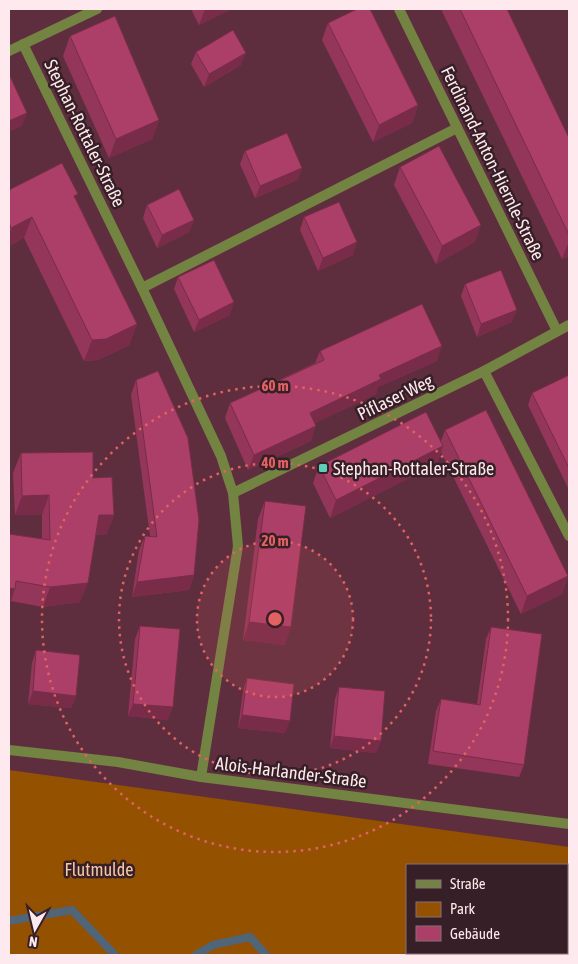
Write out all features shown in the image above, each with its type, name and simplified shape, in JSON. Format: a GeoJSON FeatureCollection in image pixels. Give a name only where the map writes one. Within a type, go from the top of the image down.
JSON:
{"type":"FeatureCollection","features":[{"type":"Feature","properties":{"kind":"street"},"geometry":{"type":"LineString","coordinates":[[9,51],[97,9]]}},
{"type":"Feature","properties":{"kind":"street","name":"Ferdinand-Anton-Hiernle-Straße"},"geometry":{"type":"LineString","coordinates":[[399,9],[557,331]]}},
{"type":"Feature","properties":{"kind":"street","name":"Stephan-Rottaler-Straße"},"geometry":{"type":"LineString","coordinates":[[23,44],[142,288],[221,456],[233,493],[238,546],[201,777]]}},
{"type":"Feature","properties":{"kind":"street"},"geometry":{"type":"LineString","coordinates":[[142,288],[457,128]]}},
{"type":"Feature","properties":{"kind":"street","name":"Piflaser Weg"},"geometry":{"type":"LineString","coordinates":[[233,493],[484,371],[569,325]]}},
{"type":"Feature","properties":{"kind":"street"},"geometry":{"type":"LineString","coordinates":[[484,371],[569,536]]}},
{"type":"Feature","properties":{"kind":"street","name":"Alois-Harlander-Straße"},"geometry":{"type":"LineString","coordinates":[[9,750],[118,762],[201,777],[569,824]]}},
{"type":"Feature","properties":{"kind":"green space","name":"Flutmulde"},"geometry":{"type":"Polygon","coordinates":[[[9,770],[569,847],[569,955],[9,955],[9,770]]]}},
{"type":"Feature","properties":{"kind":"building"},"geometry":{"type":"Polygon","coordinates":[[[357,9],[370,9],[418,105],[379,125],[328,23],[357,9]]]}},
{"type":"Feature","properties":{"kind":"building"},"geometry":{"type":"Polygon","coordinates":[[[460,9],[507,9],[569,138],[569,235],[460,9]]]}},
{"type":"Feature","properties":{"kind":"building"},"geometry":{"type":"Polygon","coordinates":[[[115,16],[159,120],[116,139],[70,36],[115,16]]]}},
{"type":"Feature","properties":{"kind":"building"},"geometry":{"type":"Polygon","coordinates":[[[233,30],[246,53],[209,74],[196,52],[233,30]]]}},
{"type":"Feature","properties":{"kind":"building"},"geometry":{"type":"Polygon","coordinates":[[[9,74],[27,113],[9,121],[9,74]]]}},
{"type":"Feature","properties":{"kind":"building"},"geometry":{"type":"Polygon","coordinates":[[[287,133],[302,168],[260,186],[245,151],[287,133]]]}},
{"type":"Feature","properties":{"kind":"building"},"geometry":{"type":"Polygon","coordinates":[[[439,146],[481,225],[442,246],[400,167],[439,146]]]}},
{"type":"Feature","properties":{"kind":"building"},"geometry":{"type":"Polygon","coordinates":[[[62,163],[78,194],[74,196],[137,324],[106,339],[92,340],[32,217],[11,228],[9,222],[9,190],[62,163]]]}},
{"type":"Feature","properties":{"kind":"building"},"geometry":{"type":"Polygon","coordinates":[[[179,189],[194,220],[162,235],[147,205],[179,189]]]}},
{"type":"Feature","properties":{"kind":"building"},"geometry":{"type":"Polygon","coordinates":[[[339,202],[357,242],[323,258],[304,217],[339,202]]]}},
{"type":"Feature","properties":{"kind":"building"},"geometry":{"type":"Polygon","coordinates":[[[214,260],[234,302],[199,320],[178,277],[214,260]]]}},
{"type":"Feature","properties":{"kind":"building"},"geometry":{"type":"Polygon","coordinates":[[[501,270],[517,310],[481,324],[465,284],[501,270]]]}},
{"type":"Feature","properties":{"kind":"building"},"geometry":{"type":"Polygon","coordinates":[[[422,304],[442,346],[379,375],[381,379],[310,413],[316,426],[254,455],[230,403],[324,360],[320,351],[422,304]]]}},
{"type":"Feature","properties":{"kind":"building"},"geometry":{"type":"Polygon","coordinates":[[[158,371],[188,438],[199,520],[194,575],[137,582],[145,536],[157,537],[136,380],[158,371]]]}},
{"type":"Feature","properties":{"kind":"building"},"geometry":{"type":"Polygon","coordinates":[[[569,375],[569,468],[532,393],[569,375]]]}},
{"type":"Feature","properties":{"kind":"building"},"geometry":{"type":"Polygon","coordinates":[[[486,410],[568,576],[527,596],[445,430],[486,410]]]}},
{"type":"Feature","properties":{"kind":"building"},"geometry":{"type":"Polygon","coordinates":[[[426,412],[443,446],[336,500],[319,466],[426,412]]]}},
{"type":"Feature","properties":{"kind":"building"},"geometry":{"type":"Polygon","coordinates":[[[93,452],[93,478],[112,477],[114,515],[99,515],[88,583],[50,587],[16,581],[15,589],[9,588],[9,534],[50,540],[49,495],[22,496],[21,453],[93,452]]]}},
{"type":"Feature","properties":{"kind":"building"},"geometry":{"type":"Polygon","coordinates":[[[265,501],[306,506],[291,627],[249,622],[265,501]]]}},
{"type":"Feature","properties":{"kind":"building"},"geometry":{"type":"Polygon","coordinates":[[[140,626],[180,629],[173,707],[133,704],[140,626]]]}},
{"type":"Feature","properties":{"kind":"building"},"geometry":{"type":"Polygon","coordinates":[[[491,627],[542,634],[524,765],[433,751],[441,699],[480,705],[491,627]]]}},
{"type":"Feature","properties":{"kind":"building"},"geometry":{"type":"Polygon","coordinates":[[[36,650],[80,655],[76,696],[33,691],[36,650]]]}},
{"type":"Feature","properties":{"kind":"building"},"geometry":{"type":"Polygon","coordinates":[[[247,678],[294,684],[290,721],[242,715],[247,678]]]}},
{"type":"Feature","properties":{"kind":"building"},"geometry":{"type":"Polygon","coordinates":[[[339,687],[385,691],[381,741],[334,736],[339,687]]]}},
{"type":"Feature","properties":{"kind":"waterway"},"geometry":{"type":"LineString","coordinates":[[9,921],[72,910],[115,955]]}},
{"type":"Feature","properties":{"kind":"waterway"},"geometry":{"type":"LineString","coordinates":[[196,955],[213,945],[250,937],[266,955]]}},
{"type":"Feature","properties":{"kind":"place","name":"Stephan-Rottaler-Straße"},"geometry":{"type":"Point","coordinates":[323,468]}}]}
